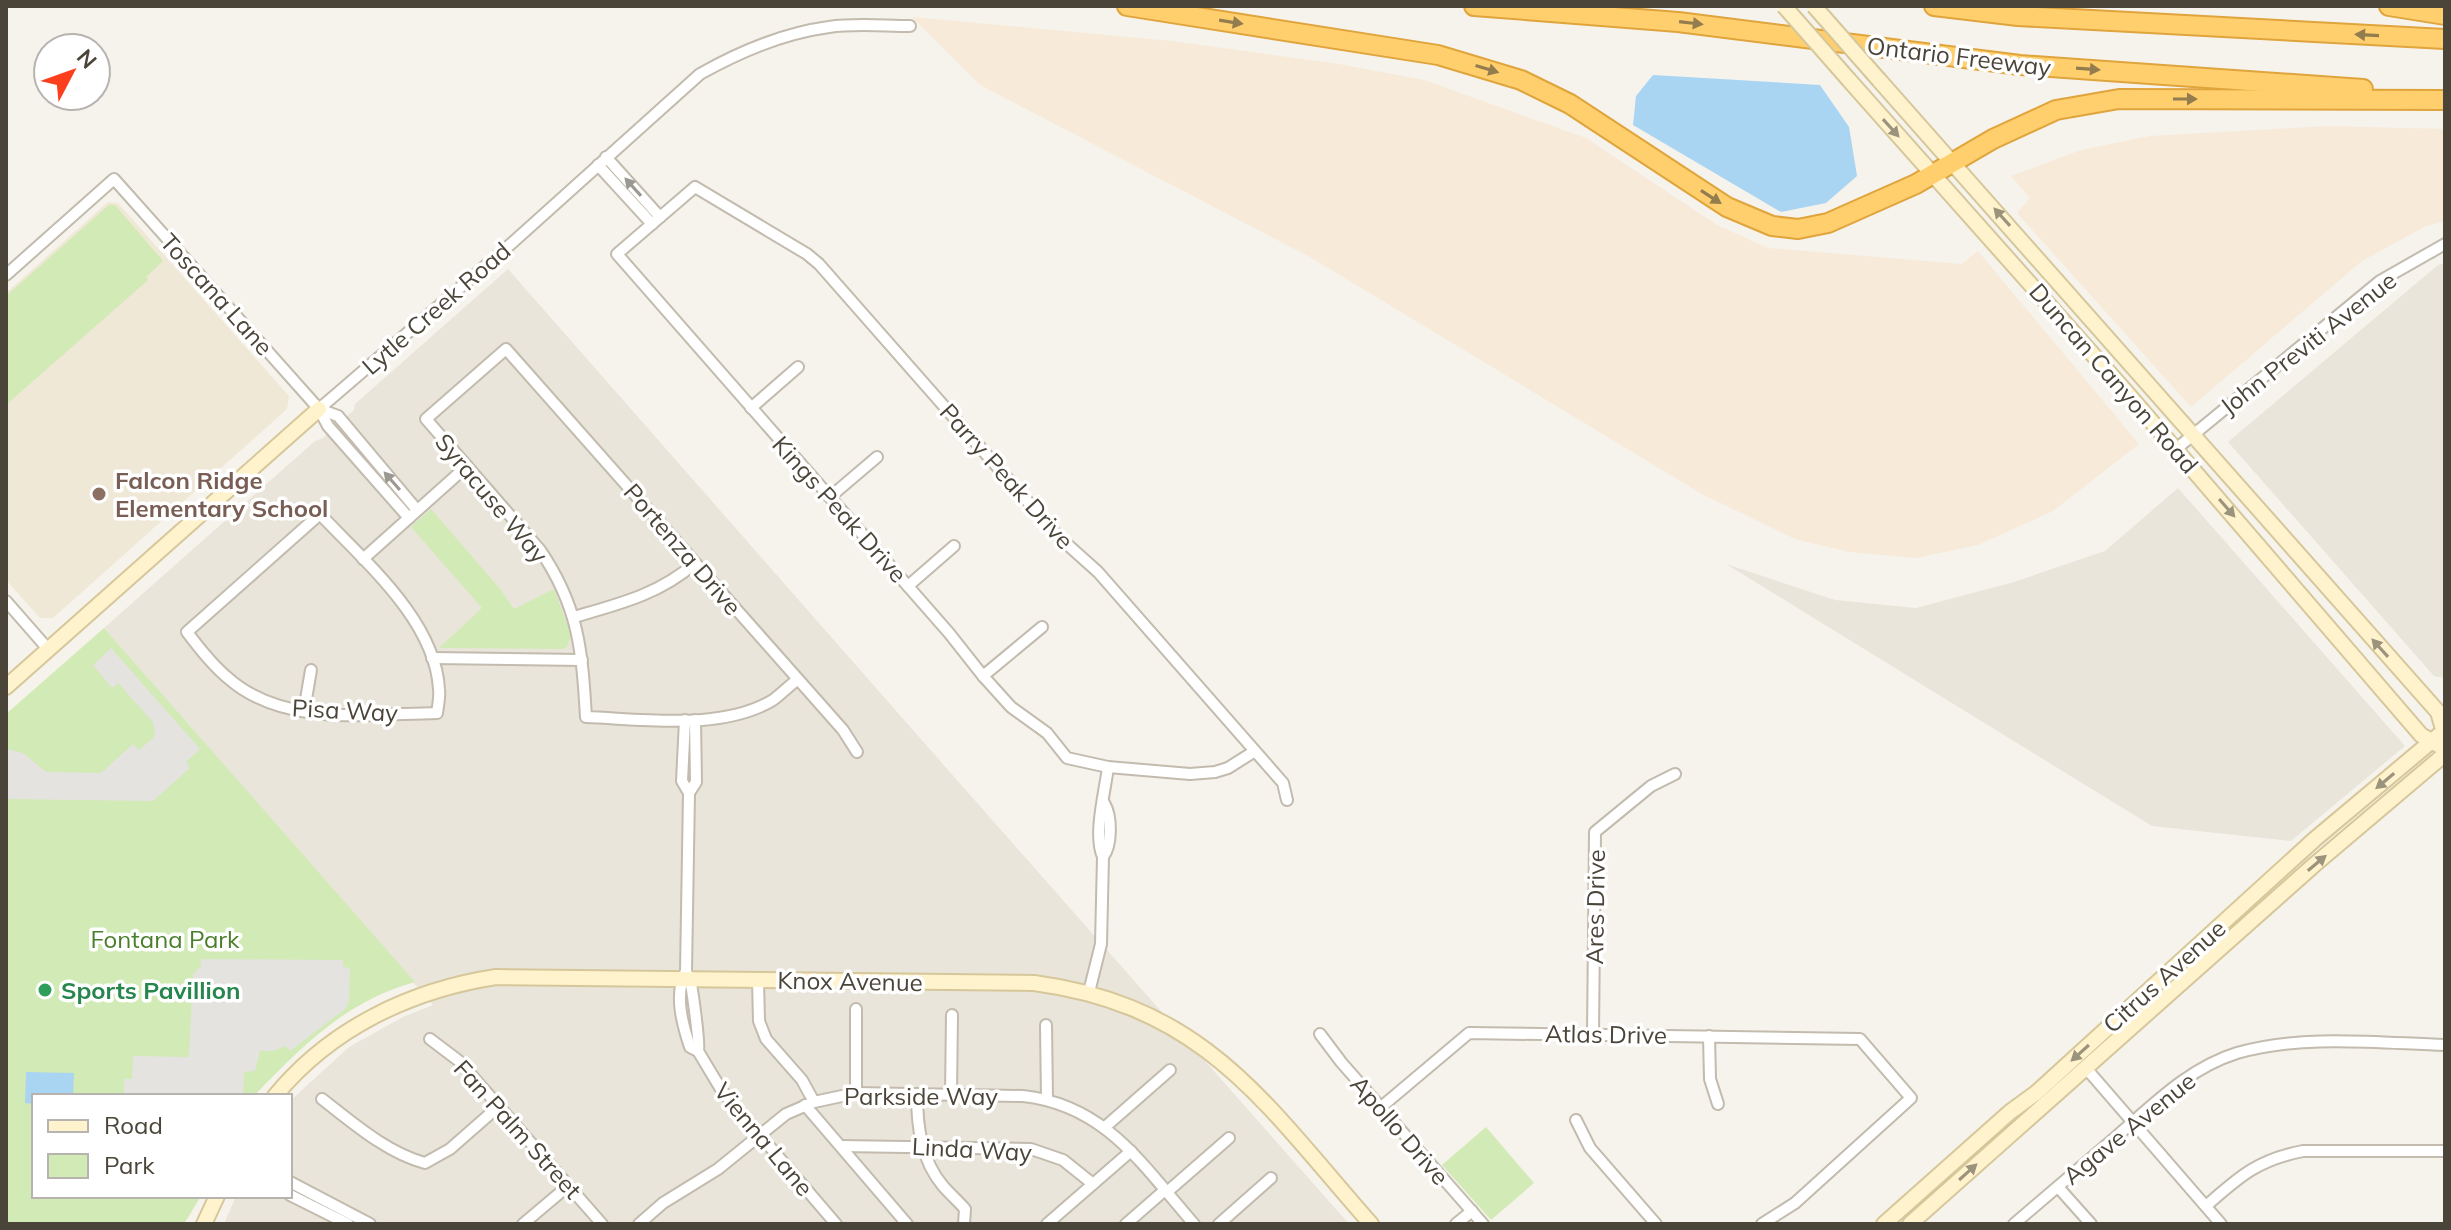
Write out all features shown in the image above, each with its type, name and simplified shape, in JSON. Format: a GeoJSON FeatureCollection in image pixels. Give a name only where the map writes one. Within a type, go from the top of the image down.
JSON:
{"type":"FeatureCollection","features":[{"type":"Feature","properties":{"kind":"highway"},"geometry":{"type":"LineString","coordinates":[[1127,6],[1438,55],[1521,80],[1570,104],[1727,207],[1772,226],[1798,229],[1828,223],[1934,176],[1993,139],[2056,110],[2089,102],[2119,99],[2445,97]]}},
{"type":"Feature","properties":{"kind":"highway","name":"Ontario Freeway"},"geometry":{"type":"LineString","coordinates":[[1474,6],[1678,22],[2020,65],[2445,97]]}},
{"type":"Feature","properties":{"kind":"highway","name":"Ontario Freeway"},"geometry":{"type":"LineString","coordinates":[[1934,6],[2018,16],[2445,39]]}},
{"type":"Feature","properties":{"kind":"highway"},"geometry":{"type":"LineString","coordinates":[[2389,6],[2445,15]]}},
{"type":"Feature","properties":{"kind":"main road","name":"Duncan Canyon Road"},"geometry":{"type":"LineString","coordinates":[[1784,6],[2176,449],[2421,735],[2443,740],[2438,712],[1814,6]]}},
{"type":"Feature","properties":{"kind":"main road","name":"Lytle Creek Road"},"geometry":{"type":"LineString","coordinates":[[6,687],[319,409]]}},
{"type":"Feature","properties":{"kind":"main road","name":"Citrus Avenue"},"geometry":{"type":"LineString","coordinates":[[1910,1224],[2443,740]]}},
{"type":"Feature","properties":{"kind":"main road","name":"Citrus Avenue"},"geometry":{"type":"LineString","coordinates":[[1884,1224],[2010,1112],[2036,1093],[2315,839],[2443,740]]}},
{"type":"Feature","properties":{"kind":"main road","name":"Knox Avenue"},"geometry":{"type":"LineString","coordinates":[[277,1094],[306,1063],[344,1033],[396,1005],[442,988],[496,977],[687,976],[758,980],[1034,983],[1089,992],[1160,1019],[1214,1054],[1257,1094],[1371,1224]]}},
{"type":"Feature","properties":{"kind":"main road"},"geometry":{"type":"LineString","coordinates":[[204,1224],[216,1198]]}},
{"type":"Feature","properties":{"kind":"street","name":"Lytle Creek Road"},"geometry":{"type":"LineString","coordinates":[[319,409],[700,74],[789,35],[830,26],[910,26]]}},
{"type":"Feature","properties":{"kind":"street"},"geometry":{"type":"LineString","coordinates":[[602,161],[656,220]]}},
{"type":"Feature","properties":{"kind":"street","name":"Toscana Lane"},"geometry":{"type":"LineString","coordinates":[[6,275],[114,179],[319,409],[338,416],[354,445],[413,514]]}},
{"type":"Feature","properties":{"kind":"street","name":"Parry Peak Drive"},"geometry":{"type":"LineString","coordinates":[[656,220],[695,187],[819,264],[1059,537],[1098,572],[1283,783],[1287,800]]}},
{"type":"Feature","properties":{"kind":"street","name":"Kings Peak Drive"},"geometry":{"type":"LineString","coordinates":[[656,220],[617,254],[1011,707],[1047,733],[1067,758],[1108,767]]}},
{"type":"Feature","properties":{"kind":"street","name":"John Previti Avenue"},"geometry":{"type":"LineString","coordinates":[[2176,449],[2380,281],[2445,244]]}},
{"type":"Feature","properties":{"kind":"street","name":"Syracuse Way"},"geometry":{"type":"LineString","coordinates":[[506,349],[426,419],[540,550],[554,571],[574,617],[582,660],[586,717],[690,720]]}},
{"type":"Feature","properties":{"kind":"street","name":"Portenza Drive"},"geometry":{"type":"LineString","coordinates":[[506,349],[843,730],[857,752]]}},
{"type":"Feature","properties":{"kind":"street"},"geometry":{"type":"LineString","coordinates":[[751,408],[798,367]]}},
{"type":"Feature","properties":{"kind":"street"},"geometry":{"type":"LineString","coordinates":[[830,497],[877,457]]}},
{"type":"Feature","properties":{"kind":"street"},"geometry":{"type":"LineString","coordinates":[[467,466],[363,559],[397,596],[418,626],[432,658],[582,660]]}},
{"type":"Feature","properties":{"kind":"street","name":"Pisa Way"},"geometry":{"type":"LineString","coordinates":[[363,559],[320,514],[187,632],[229,680],[274,705],[329,714],[437,713],[440,689],[432,658]]}},
{"type":"Feature","properties":{"kind":"street"},"geometry":{"type":"LineString","coordinates":[[908,586],[954,546]]}},
{"type":"Feature","properties":{"kind":"street"},"geometry":{"type":"LineString","coordinates":[[574,617],[638,599],[663,587],[695,563]]}},
{"type":"Feature","properties":{"kind":"street"},"geometry":{"type":"LineString","coordinates":[[6,601],[48,649]]}},
{"type":"Feature","properties":{"kind":"street"},"geometry":{"type":"LineString","coordinates":[[983,676],[1042,627]]}},
{"type":"Feature","properties":{"kind":"street"},"geometry":{"type":"LineString","coordinates":[[304,711],[311,670]]}},
{"type":"Feature","properties":{"kind":"street"},"geometry":{"type":"LineString","coordinates":[[690,720],[724,718],[750,711],[773,700],[797,680]]}},
{"type":"Feature","properties":{"kind":"street","name":"Vienna Lane"},"geometry":{"type":"LineString","coordinates":[[690,720],[696,782],[689,793],[687,976],[700,1044],[698,1051],[722,1091],[836,1224]]}},
{"type":"Feature","properties":{"kind":"street"},"geometry":{"type":"LineString","coordinates":[[1089,992],[1101,944],[1103,857],[1099,848],[1101,807],[1108,767],[1190,774],[1215,772],[1228,768],[1255,751]]}},
{"type":"Feature","properties":{"kind":"street","name":"Ares Drive"},"geometry":{"type":"LineString","coordinates":[[1593,1034],[1595,832],[1651,786],[1675,774]]}},
{"type":"Feature","properties":{"kind":"street"},"geometry":{"type":"LineString","coordinates":[[758,980],[759,1021],[766,1039],[802,1080],[809,1103],[841,1146],[907,1224]]}},
{"type":"Feature","properties":{"kind":"street"},"geometry":{"type":"LineString","coordinates":[[856,1009],[856,1093]]}},
{"type":"Feature","properties":{"kind":"street"},"geometry":{"type":"LineString","coordinates":[[951,1095],[952,1015]]}},
{"type":"Feature","properties":{"kind":"street"},"geometry":{"type":"LineString","coordinates":[[1046,1025],[1047,1099]]}},
{"type":"Feature","properties":{"kind":"street","name":"Atlas Drive"},"geometry":{"type":"LineString","coordinates":[[1380,1108],[1469,1033],[1860,1039],[1911,1098],[1795,1203],[1762,1224]]}},
{"type":"Feature","properties":{"kind":"street","name":"Apollo Drive"},"geometry":{"type":"LineString","coordinates":[[1320,1034],[1477,1220]]}},
{"type":"Feature","properties":{"kind":"street"},"geometry":{"type":"LineString","coordinates":[[1709,1036],[1710,1079],[1718,1104]]}},
{"type":"Feature","properties":{"kind":"street","name":"Fan Palm Street"},"geometry":{"type":"LineString","coordinates":[[430,1039],[459,1061],[602,1224]]}},
{"type":"Feature","properties":{"kind":"street","name":"Agave Avenue"},"geometry":{"type":"LineString","coordinates":[[2014,1224],[2132,1123],[2195,1072],[2213,1062],[2252,1049],[2307,1043],[2445,1045]]}},
{"type":"Feature","properties":{"kind":"street"},"geometry":{"type":"LineString","coordinates":[[2085,1067],[2221,1224]]}},
{"type":"Feature","properties":{"kind":"street"},"geometry":{"type":"LineString","coordinates":[[1105,1127],[1170,1070]]}},
{"type":"Feature","properties":{"kind":"street","name":"Parkside Way"},"geometry":{"type":"LineString","coordinates":[[639,1224],[663,1203],[718,1169],[758,1134],[809,1103],[856,1093],[1047,1099],[1068,1106],[1105,1127],[1131,1151],[1194,1224]]}},
{"type":"Feature","properties":{"kind":"street"},"geometry":{"type":"LineString","coordinates":[[917,1094],[918,1133],[937,1178],[978,1224]]}},
{"type":"Feature","properties":{"kind":"street"},"geometry":{"type":"LineString","coordinates":[[322,1099],[365,1132],[411,1160],[425,1163],[450,1149],[499,1106]]}},
{"type":"Feature","properties":{"kind":"street"},"geometry":{"type":"LineString","coordinates":[[1576,1120],[1590,1148],[1656,1224]]}},
{"type":"Feature","properties":{"kind":"street"},"geometry":{"type":"LineString","coordinates":[[1126,1224],[1229,1138]]}},
{"type":"Feature","properties":{"kind":"street","name":"Linda Way"},"geometry":{"type":"LineString","coordinates":[[841,1146],[1031,1149],[1071,1165],[1093,1184]]}},
{"type":"Feature","properties":{"kind":"street"},"geometry":{"type":"LineString","coordinates":[[1047,1224],[1131,1151]]}},
{"type":"Feature","properties":{"kind":"street"},"geometry":{"type":"LineString","coordinates":[[2206,1206],[2257,1164],[2282,1155],[2303,1151],[2445,1151]]}},
{"type":"Feature","properties":{"kind":"street"},"geometry":{"type":"LineString","coordinates":[[1219,1224],[1271,1178]]}},
{"type":"Feature","properties":{"kind":"street"},"geometry":{"type":"LineString","coordinates":[[292,1183],[370,1224]]}},
{"type":"Feature","properties":{"kind":"street"},"geometry":{"type":"LineString","coordinates":[[523,1224],[568,1186]]}},
{"type":"Feature","properties":{"kind":"street"},"geometry":{"type":"LineString","coordinates":[[2058,1187],[2091,1224]]}},
{"type":"Feature","properties":{"kind":"street"},"geometry":{"type":"LineString","coordinates":[[292,1196],[348,1224]]}},
{"type":"Feature","properties":{"kind":"street"},"geometry":{"type":"LineString","coordinates":[[963,1207],[964,1224]]}},
{"type":"Feature","properties":{"kind":"street"},"geometry":{"type":"LineString","coordinates":[[1456,1224],[1477,1220]]}},
{"type":"Feature","properties":{"kind":"shaded area"},"geometry":{"type":"Polygon","coordinates":[[[912,17],[1172,41],[1339,64],[1424,80],[1586,138],[1717,225],[1768,248],[1962,264],[1978,251],[2139,444],[2053,511],[1978,545],[1916,558],[1849,552],[1795,539],[1702,494],[1310,257],[980,85],[912,17]]]}},
{"type":"Feature","properties":{"kind":"shaded area"},"geometry":{"type":"Polygon","coordinates":[[[2328,126],[2445,129],[2445,221],[2426,226],[2362,261],[2191,407],[2017,213],[2030,198],[2011,176],[2081,150],[2150,136],[2328,126]]]}},
{"type":"Feature","properties":{"kind":"shaded area","name":"Falcon Ridge Elementary School"},"geometry":{"type":"Polygon","coordinates":[[[108,202],[118,203],[289,396],[287,409],[53,618],[40,618],[6,580],[6,293],[108,202]]]}},
{"type":"Feature","properties":{"kind":"shaded area"},"geometry":{"type":"Polygon","coordinates":[[[2445,263],[2445,678],[2434,676],[2228,442],[2438,265],[2445,263]]]}},
{"type":"Feature","properties":{"kind":"shaded area"},"geometry":{"type":"Polygon","coordinates":[[[508,269],[1349,1224],[224,1224],[235,1198],[292,1198],[292,1099],[349,1047],[403,1017],[433,1005],[104,628],[315,441],[323,438],[354,410],[355,404],[508,269]]]}},
{"type":"Feature","properties":{"kind":"shaded area"},"geometry":{"type":"Polygon","coordinates":[[[2178,488],[2405,746],[2291,841],[2152,826],[1726,564],[1835,600],[1916,608],[2014,582],[2105,551],[2178,488]]]}},
{"type":"Feature","properties":{"kind":"shaded area"},"geometry":{"type":"Polygon","coordinates":[[[111,648],[200,749],[186,762],[190,768],[153,801],[6,799],[6,749],[23,753],[46,772],[101,773],[133,744],[139,750],[152,739],[155,734],[153,722],[118,683],[112,688],[93,665],[111,648]]]}},
{"type":"Feature","properties":{"kind":"shaded area"},"geometry":{"type":"Polygon","coordinates":[[[201,959],[343,960],[343,967],[350,968],[349,1002],[345,1009],[290,1051],[286,1046],[273,1051],[260,1051],[255,1071],[244,1072],[243,1094],[124,1094],[124,1079],[132,1079],[133,1056],[189,1057],[193,974],[201,966],[201,959]]]}},
{"type":"Feature","properties":{"kind":"green space"},"geometry":{"type":"Polygon","coordinates":[[[109,205],[115,205],[163,261],[146,277],[148,280],[6,405],[6,296],[109,205]]]}},
{"type":"Feature","properties":{"kind":"green space"},"geometry":{"type":"Polygon","coordinates":[[[431,509],[514,609],[554,589],[571,635],[567,647],[439,648],[482,608],[411,527],[431,509]]]}},
{"type":"Feature","properties":{"kind":"green space","name":"Fontana Park"},"geometry":{"type":"Polygon","coordinates":[[[104,628],[415,982],[390,990],[346,1013],[308,1043],[256,1094],[32,1094],[32,1198],[200,1198],[184,1224],[6,1224],[6,714],[104,628]]]}},
{"type":"Feature","properties":{"kind":"green space"},"geometry":{"type":"Polygon","coordinates":[[[1486,1127],[1534,1183],[1491,1220],[1442,1165],[1486,1127]]]}},
{"type":"Feature","properties":{"kind":"water"},"geometry":{"type":"Polygon","coordinates":[[[1653,75],[1820,85],[1849,127],[1857,176],[1826,203],[1781,212],[1633,125],[1636,96],[1653,75]]]}},
{"type":"Feature","properties":{"kind":"water"},"geometry":{"type":"Polygon","coordinates":[[[26,1072],[74,1073],[73,1094],[32,1094],[32,1104],[25,1103],[26,1072]]]}},
{"type":"Feature","properties":{"kind":"place","name":"Falcon Ridge Elementary School"},"geometry":{"type":"Point","coordinates":[99,494]}},
{"type":"Feature","properties":{"kind":"place","name":"Sports Pavillion"},"geometry":{"type":"Point","coordinates":[45,990]}}]}
